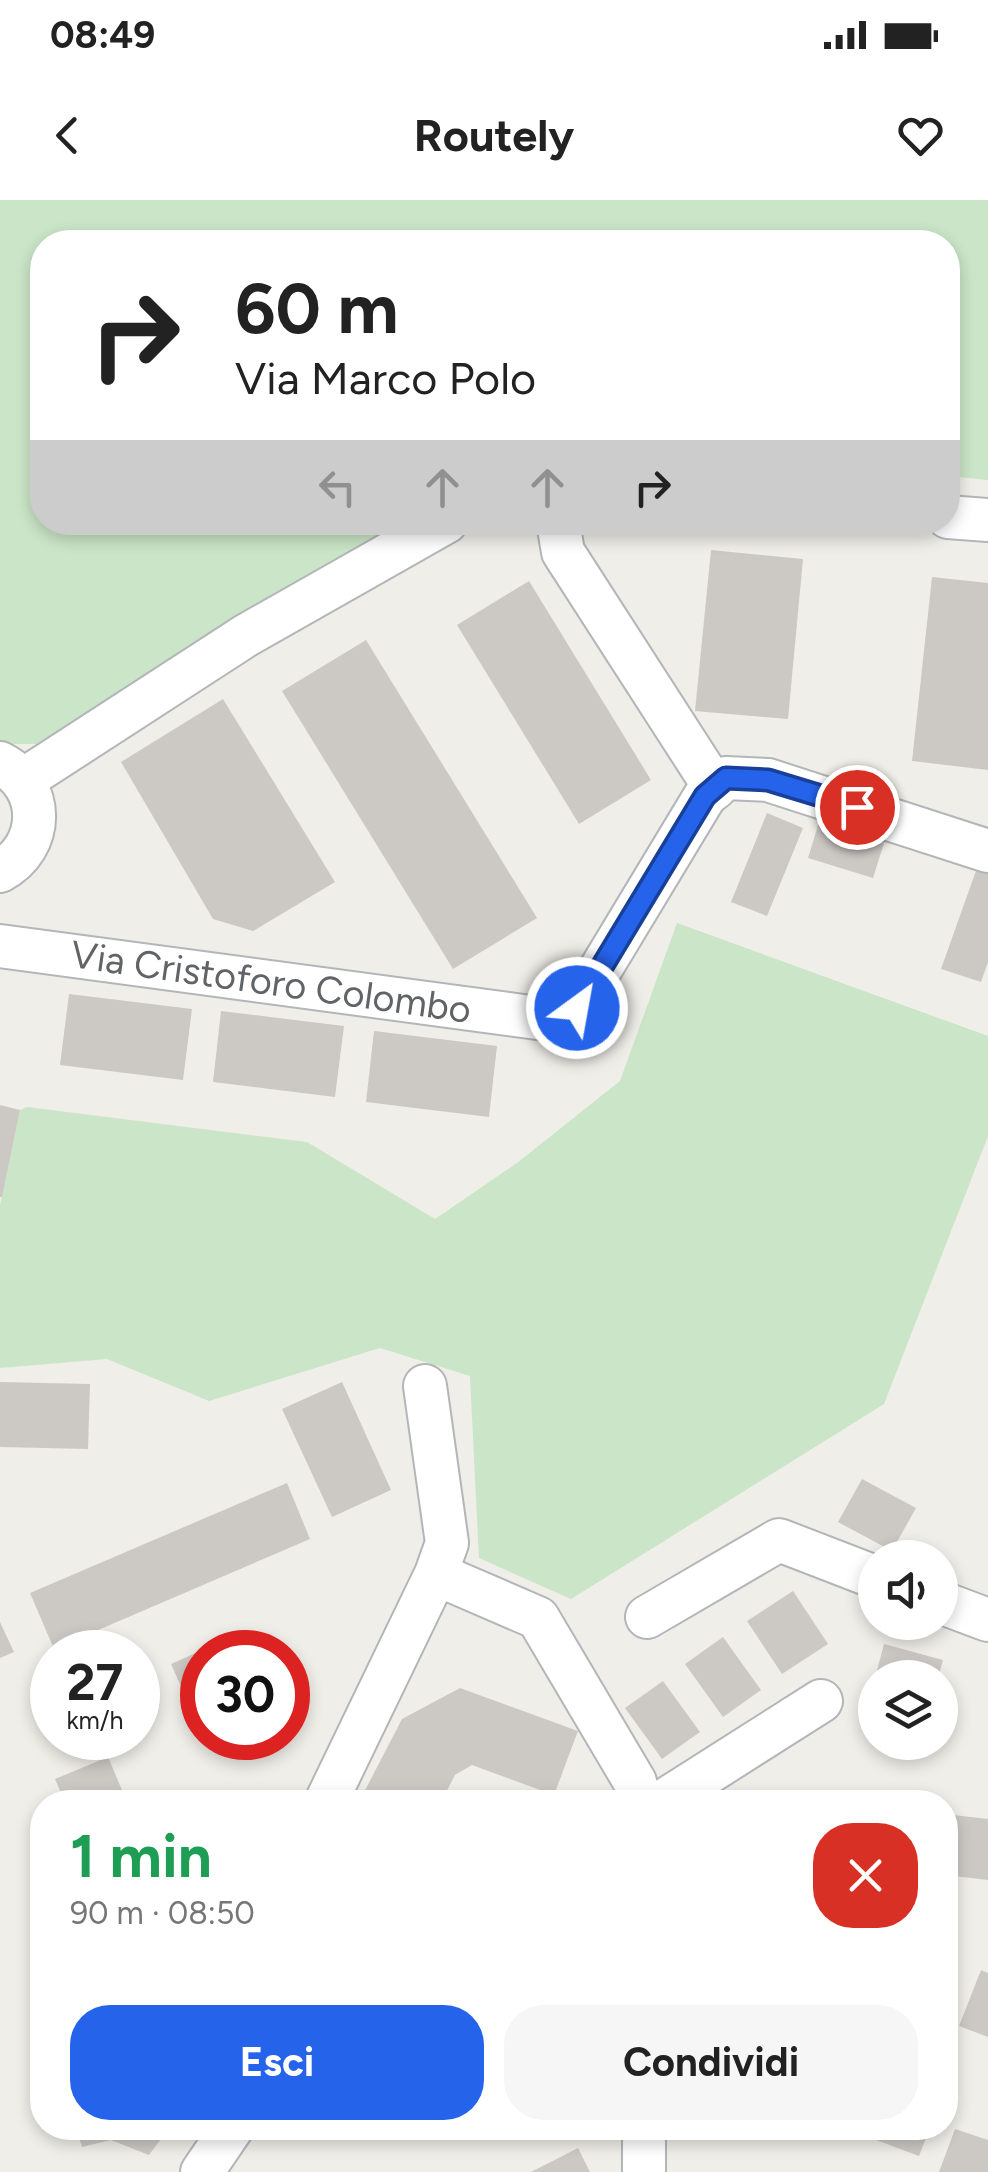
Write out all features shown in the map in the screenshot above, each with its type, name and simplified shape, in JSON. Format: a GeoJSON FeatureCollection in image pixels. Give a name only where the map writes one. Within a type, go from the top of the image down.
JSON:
{"type":"FeatureCollection","features":[{"type":"Feature","properties":{"kind":"street"},"geometry":{"type":"LineString","coordinates":[[960,518],[988,520]]}},
{"type":"Feature","properties":{"kind":"street"},"geometry":{"type":"LineString","coordinates":[[0,870],[26,849],[35,813],[12,771],[423,535]]}},
{"type":"Feature","properties":{"kind":"street"},"geometry":{"type":"LineString","coordinates":[[560,535],[563,552],[715,788],[726,778],[768,780],[988,851]]}},
{"type":"Feature","properties":{"kind":"street","name":"Via Cristoforo Colombo"},"geometry":{"type":"LineString","coordinates":[[0,946],[560,1021],[577,1008],[705,796],[715,788]]}},
{"type":"Feature","properties":{"kind":"street"},"geometry":{"type":"LineString","coordinates":[[332,1790],[436,1574],[447,1543],[425,1386]]}},
{"type":"Feature","properties":{"kind":"street"},"geometry":{"type":"LineString","coordinates":[[647,1617],[779,1540],[858,1570]]}},
{"type":"Feature","properties":{"kind":"street"},"geometry":{"type":"LineString","coordinates":[[436,1574],[538,1618],[637,1790]]}},
{"type":"Feature","properties":{"kind":"street"},"geometry":{"type":"LineString","coordinates":[[958,1609],[988,1620]]}},
{"type":"Feature","properties":{"kind":"street"},"geometry":{"type":"LineString","coordinates":[[681,1790],[821,1701]]}},
{"type":"Feature","properties":{"kind":"street"},"geometry":{"type":"LineString","coordinates":[[202,2172],[224,2140]]}},
{"type":"Feature","properties":{"kind":"street"},"geometry":{"type":"LineString","coordinates":[[644,2140],[644,2172]]}},
{"type":"Feature","properties":{"kind":"green space"},"geometry":{"type":"Polygon","coordinates":[[[0,200],[988,200],[988,480],[960,477],[960,230],[30,230],[30,535],[391,535],[39,744],[0,744],[0,200]]]}},
{"type":"Feature","properties":{"kind":"green space"},"geometry":{"type":"Polygon","coordinates":[[[677,923],[988,1036],[988,1136],[884,1404],[571,1599],[479,1558],[470,1376],[380,1348],[209,1401],[107,1359],[0,1368],[0,1205],[20,1110],[27,1107],[307,1142],[435,1219],[517,1163],[620,1081],[677,923]]]}},
{"type":"Feature","properties":{"kind":"building"},"geometry":{"type":"Polygon","coordinates":[[[711,550],[803,559],[788,719],[695,711],[711,550]]]}},
{"type":"Feature","properties":{"kind":"building"},"geometry":{"type":"Polygon","coordinates":[[[932,577],[988,583],[988,770],[912,761],[932,577]]]}},
{"type":"Feature","properties":{"kind":"building"},"geometry":{"type":"Polygon","coordinates":[[[529,581],[651,780],[579,824],[457,625],[529,581]]]}},
{"type":"Feature","properties":{"kind":"building"},"geometry":{"type":"Polygon","coordinates":[[[366,640],[537,918],[453,969],[282,691],[366,640]]]}},
{"type":"Feature","properties":{"kind":"building"},"geometry":{"type":"Polygon","coordinates":[[[223,699],[335,882],[253,931],[213,919],[121,762],[223,699]]]}},
{"type":"Feature","properties":{"kind":"building"},"geometry":{"type":"Polygon","coordinates":[[[767,813],[803,828],[767,916],[731,902],[767,813]]]}},
{"type":"Feature","properties":{"kind":"building"},"geometry":{"type":"Polygon","coordinates":[[[820,819],[885,840],[873,878],[808,858],[820,819]]]}},
{"type":"Feature","properties":{"kind":"building"},"geometry":{"type":"Polygon","coordinates":[[[978,865],[988,869],[988,962],[981,982],[941,969],[978,865]]]}},
{"type":"Feature","properties":{"kind":"building"},"geometry":{"type":"Polygon","coordinates":[[[69,994],[192,1009],[183,1080],[60,1065],[69,994]]]}},
{"type":"Feature","properties":{"kind":"building"},"geometry":{"type":"Polygon","coordinates":[[[221,1011],[344,1026],[335,1097],[213,1082],[221,1011]]]}},
{"type":"Feature","properties":{"kind":"building"},"geometry":{"type":"Polygon","coordinates":[[[374,1031],[497,1046],[489,1117],[366,1102],[374,1031]]]}},
{"type":"Feature","properties":{"kind":"building"},"geometry":{"type":"Polygon","coordinates":[[[0,1105],[20,1110],[2,1197],[0,1197],[0,1105]]]}},
{"type":"Feature","properties":{"kind":"building"},"geometry":{"type":"Polygon","coordinates":[[[0,1382],[90,1384],[88,1449],[0,1447],[0,1382]]]}},
{"type":"Feature","properties":{"kind":"building"},"geometry":{"type":"Polygon","coordinates":[[[342,1382],[391,1490],[332,1517],[282,1409],[342,1382]]]}},
{"type":"Feature","properties":{"kind":"building"},"geometry":{"type":"Polygon","coordinates":[[[862,1479],[916,1508],[898,1540],[872,1540],[838,1522],[862,1479]]]}},
{"type":"Feature","properties":{"kind":"building"},"geometry":{"type":"Polygon","coordinates":[[[287,1483],[310,1539],[98,1630],[46,1630],[30,1593],[287,1483]]]}},
{"type":"Feature","properties":{"kind":"building"},"geometry":{"type":"Polygon","coordinates":[[[793,1591],[828,1644],[782,1674],[747,1621],[793,1591]]]}},
{"type":"Feature","properties":{"kind":"building"},"geometry":{"type":"Polygon","coordinates":[[[0,1622],[14,1652],[0,1658],[0,1622]]]}},
{"type":"Feature","properties":{"kind":"building"},"geometry":{"type":"Polygon","coordinates":[[[723,1637],[761,1690],[723,1717],[685,1664],[723,1637]]]}},
{"type":"Feature","properties":{"kind":"building"},"geometry":{"type":"Polygon","coordinates":[[[884,1644],[943,1660],[880,1660],[884,1644]]]}},
{"type":"Feature","properties":{"kind":"building"},"geometry":{"type":"Polygon","coordinates":[[[180,1660],[180,1684],[171,1664],[180,1660]]]}},
{"type":"Feature","properties":{"kind":"building"},"geometry":{"type":"Polygon","coordinates":[[[663,1681],[700,1732],[662,1759],[625,1708],[663,1681]]]}},
{"type":"Feature","properties":{"kind":"building"},"geometry":{"type":"Polygon","coordinates":[[[460,1688],[578,1731],[556,1790],[540,1790],[472,1765],[455,1775],[447,1790],[365,1790],[402,1719],[460,1688]]]}},
{"type":"Feature","properties":{"kind":"building"},"geometry":{"type":"Polygon","coordinates":[[[109,1760],[122,1790],[60,1790],[55,1779],[109,1760]]]}},
{"type":"Feature","properties":{"kind":"building"},"geometry":{"type":"Polygon","coordinates":[[[958,1816],[988,1819],[988,1880],[958,1877],[958,1816]]]}},
{"type":"Feature","properties":{"kind":"building"},"geometry":{"type":"Polygon","coordinates":[[[981,1970],[988,1973],[988,2037],[959,2026],[981,1970]]]}},
{"type":"Feature","properties":{"kind":"building"},"geometry":{"type":"Polygon","coordinates":[[[958,2130],[988,2140],[988,2172],[939,2172],[951,2140],[958,2140],[958,2130]]]}},
{"type":"Feature","properties":{"kind":"building"},"geometry":{"type":"Polygon","coordinates":[[[80,2140],[111,2140],[82,2147],[80,2140]]]}},
{"type":"Feature","properties":{"kind":"building"},"geometry":{"type":"Polygon","coordinates":[[[111,2140],[160,2140],[149,2155],[111,2140]]]}},
{"type":"Feature","properties":{"kind":"building"},"geometry":{"type":"Polygon","coordinates":[[[876,2140],[925,2140],[919,2156],[876,2140]]]}},
{"type":"Feature","properties":{"kind":"building"},"geometry":{"type":"Polygon","coordinates":[[[578,2148],[590,2172],[531,2172],[578,2148]]]}},
{"type":"Feature","properties":{"kind":"route"},"geometry":{"type":"LineString","coordinates":[[577,1008],[705,796],[726,778],[768,780],[857,807]]}}]}
